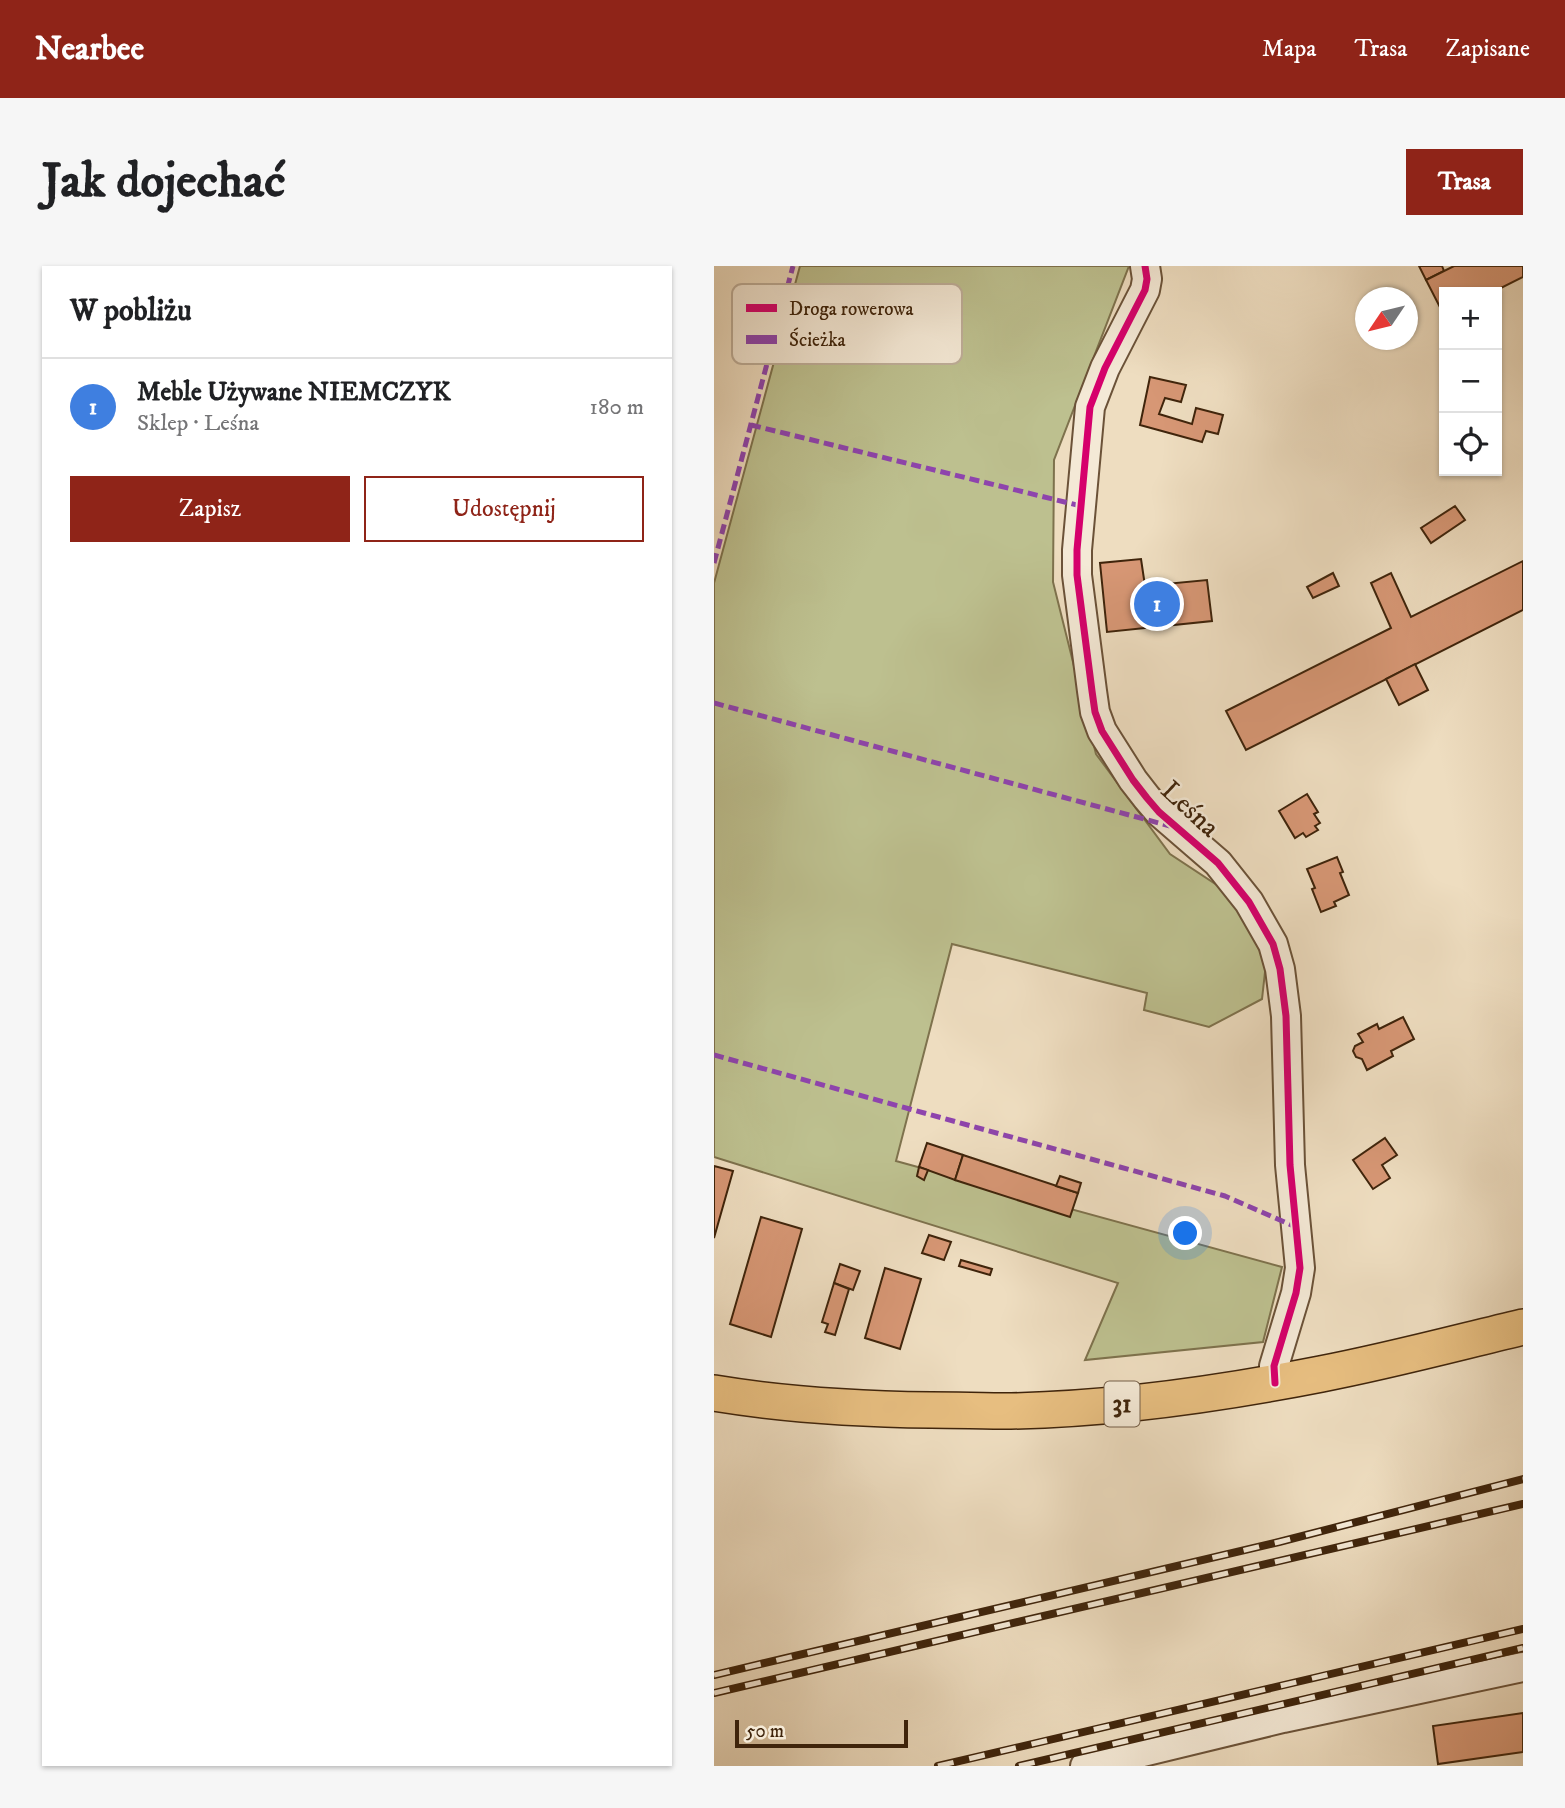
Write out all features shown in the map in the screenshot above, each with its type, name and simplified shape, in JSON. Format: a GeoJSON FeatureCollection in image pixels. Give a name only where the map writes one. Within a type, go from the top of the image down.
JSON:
{"type":"FeatureCollection","features":[{"type":"Feature","properties":{"kind":"main road","name":"31"},"geometry":{"type":"LineString","coordinates":[[714,1393],[859,1408],[1012,1411],[1105,1405],[1275,1383],[1388,1360],[1523,1327]]}},
{"type":"Feature","properties":{"kind":"street","name":"Leśna"},"geometry":{"type":"LineString","coordinates":[[1145,266],[1145,290],[1105,368],[1090,407],[1077,575],[1091,691],[1102,731],[1147,799],[1217,863],[1249,902],[1273,944],[1280,969],[1285,1000],[1290,1165],[1300,1268],[1296,1293],[1274,1366],[1275,1383]]}},
{"type":"Feature","properties":{"kind":"street"},"geometry":{"type":"LineString","coordinates":[[1085,1766],[1283,1718],[1523,1667]]}},
{"type":"Feature","properties":{"kind":"green space"},"geometry":{"type":"Polygon","coordinates":[[[800,266],[1129,266],[1054,460],[1053,582],[1096,754],[1170,854],[1232,895],[1266,963],[1262,999],[1209,1027],[1144,1010],[1147,993],[952,944],[896,1161],[1282,1267],[1263,1342],[1085,1360],[1118,1283],[714,1157],[714,583],[773,364],[962,364],[962,284],[795,284],[800,266]]]}},
{"type":"Feature","properties":{"kind":"building"},"geometry":{"type":"Polygon","coordinates":[[[1419,266],[1442,266],[1444,271],[1426,280],[1419,266]]]}},
{"type":"Feature","properties":{"kind":"building"},"geometry":{"type":"Polygon","coordinates":[[[1454,266],[1523,266],[1523,277],[1502,288],[1439,287],[1439,305],[1426,280],[1454,266]]]}},
{"type":"Feature","properties":{"kind":"building"},"geometry":{"type":"Polygon","coordinates":[[[1150,377],[1186,385],[1181,402],[1165,398],[1159,414],[1192,424],[1196,408],[1223,415],[1218,434],[1206,431],[1202,442],[1140,425],[1150,377]]]}},
{"type":"Feature","properties":{"kind":"building"},"geometry":{"type":"Polygon","coordinates":[[[1455,506],[1465,520],[1431,543],[1421,528],[1455,506]]]}},
{"type":"Feature","properties":{"kind":"building"},"geometry":{"type":"Polygon","coordinates":[[[1141,559],[1145,586],[1207,580],[1212,621],[1107,632],[1100,563],[1141,559]]]}},
{"type":"Feature","properties":{"kind":"building"},"geometry":{"type":"Polygon","coordinates":[[[1523,561],[1523,610],[1246,750],[1226,711],[1391,628],[1371,583],[1391,573],[1411,617],[1523,561]]]}},
{"type":"Feature","properties":{"kind":"building"},"geometry":{"type":"Polygon","coordinates":[[[1333,573],[1339,586],[1313,598],[1307,587],[1333,573]]]}},
{"type":"Feature","properties":{"kind":"building"},"geometry":{"type":"Polygon","coordinates":[[[1415,664],[1428,690],[1399,705],[1386,679],[1415,664]]]}},
{"type":"Feature","properties":{"kind":"building"},"geometry":{"type":"Polygon","coordinates":[[[1307,794],[1318,812],[1314,814],[1320,823],[1315,826],[1318,830],[1306,837],[1303,833],[1295,838],[1279,811],[1307,794]]]}},
{"type":"Feature","properties":{"kind":"building"},"geometry":{"type":"Polygon","coordinates":[[[1337,857],[1349,895],[1334,902],[1336,906],[1321,912],[1307,869],[1337,857]]]}},
{"type":"Feature","properties":{"kind":"building"},"geometry":{"type":"Polygon","coordinates":[[[1403,1017],[1414,1039],[1391,1051],[1393,1056],[1367,1070],[1362,1059],[1356,1057],[1353,1051],[1355,1046],[1363,1042],[1358,1034],[1377,1024],[1379,1029],[1403,1017]]]}},
{"type":"Feature","properties":{"kind":"building"},"geometry":{"type":"Polygon","coordinates":[[[1385,1138],[1397,1155],[1382,1165],[1390,1178],[1373,1189],[1353,1160],[1385,1138]]]}},
{"type":"Feature","properties":{"kind":"building"},"geometry":{"type":"Polygon","coordinates":[[[927,1143],[963,1155],[955,1180],[919,1167],[927,1143]]]}},
{"type":"Feature","properties":{"kind":"building"},"geometry":{"type":"Polygon","coordinates":[[[963,1155],[1078,1193],[1070,1217],[955,1180],[963,1155]]]}},
{"type":"Feature","properties":{"kind":"building"},"geometry":{"type":"Polygon","coordinates":[[[714,1166],[733,1171],[714,1238],[714,1166]]]}},
{"type":"Feature","properties":{"kind":"building"},"geometry":{"type":"Polygon","coordinates":[[[919,1167],[928,1170],[924,1180],[917,1176],[919,1167]]]}},
{"type":"Feature","properties":{"kind":"building"},"geometry":{"type":"Polygon","coordinates":[[[1060,1176],[1081,1183],[1078,1193],[1056,1186],[1060,1176]]]}},
{"type":"Feature","properties":{"kind":"building"},"geometry":{"type":"Polygon","coordinates":[[[761,1217],[802,1229],[771,1337],[730,1324],[761,1217]]]}},
{"type":"Feature","properties":{"kind":"building"},"geometry":{"type":"Polygon","coordinates":[[[929,1235],[951,1242],[944,1260],[922,1253],[929,1235]]]}},
{"type":"Feature","properties":{"kind":"building"},"geometry":{"type":"Polygon","coordinates":[[[961,1260],[992,1269],[990,1275],[959,1266],[961,1260]]]}},
{"type":"Feature","properties":{"kind":"building"},"geometry":{"type":"Polygon","coordinates":[[[840,1264],[860,1271],[853,1290],[834,1283],[840,1264]]]}},
{"type":"Feature","properties":{"kind":"building"},"geometry":{"type":"Polygon","coordinates":[[[885,1268],[921,1279],[900,1349],[865,1338],[885,1268]]]}},
{"type":"Feature","properties":{"kind":"building"},"geometry":{"type":"Polygon","coordinates":[[[834,1283],[849,1289],[835,1335],[825,1332],[828,1324],[822,1322],[834,1283]]]}},
{"type":"Feature","properties":{"kind":"building"},"geometry":{"type":"Polygon","coordinates":[[[1523,1713],[1523,1752],[1438,1764],[1433,1726],[1523,1713]]]}},
{"type":"Feature","properties":{"kind":"railway"},"geometry":{"type":"LineString","coordinates":[[714,1675],[1279,1542],[1523,1479]]}},
{"type":"Feature","properties":{"kind":"railway"},"geometry":{"type":"LineString","coordinates":[[714,1693],[1523,1504]]}},
{"type":"Feature","properties":{"kind":"railway"},"geometry":{"type":"LineString","coordinates":[[938,1766],[1523,1629]]}},
{"type":"Feature","properties":{"kind":"railway"},"geometry":{"type":"LineString","coordinates":[[1019,1766],[1523,1648]]}},
{"type":"Feature","properties":{"kind":"marked path"},"geometry":{"type":"LineString","coordinates":[[788,284],[793,266]]}},
{"type":"Feature","properties":{"kind":"marked path"},"geometry":{"type":"LineString","coordinates":[[714,563],[767,364]]}},
{"type":"Feature","properties":{"kind":"marked path"},"geometry":{"type":"LineString","coordinates":[[751,425],[1081,506]]}},
{"type":"Feature","properties":{"kind":"marked path"},"geometry":{"type":"LineString","coordinates":[[714,703],[1170,826]]}},
{"type":"Feature","properties":{"kind":"marked path"},"geometry":{"type":"LineString","coordinates":[[714,1055],[1225,1196],[1296,1227]]}},
{"type":"Feature","properties":{"kind":"cycle path"},"geometry":{"type":"LineString","coordinates":[[1145,266],[1145,290],[1105,368],[1090,407],[1077,575],[1095,712],[1102,731],[1133,780],[1159,812],[1218,863],[1249,902],[1273,944],[1280,969],[1286,1016],[1290,1165],[1300,1268],[1296,1293],[1274,1366],[1275,1383]]}},
{"type":"Feature","properties":{"kind":"place","name":"Meble Używane NIEMCZYK"},"geometry":{"type":"Point","coordinates":[1157,604]}}]}
